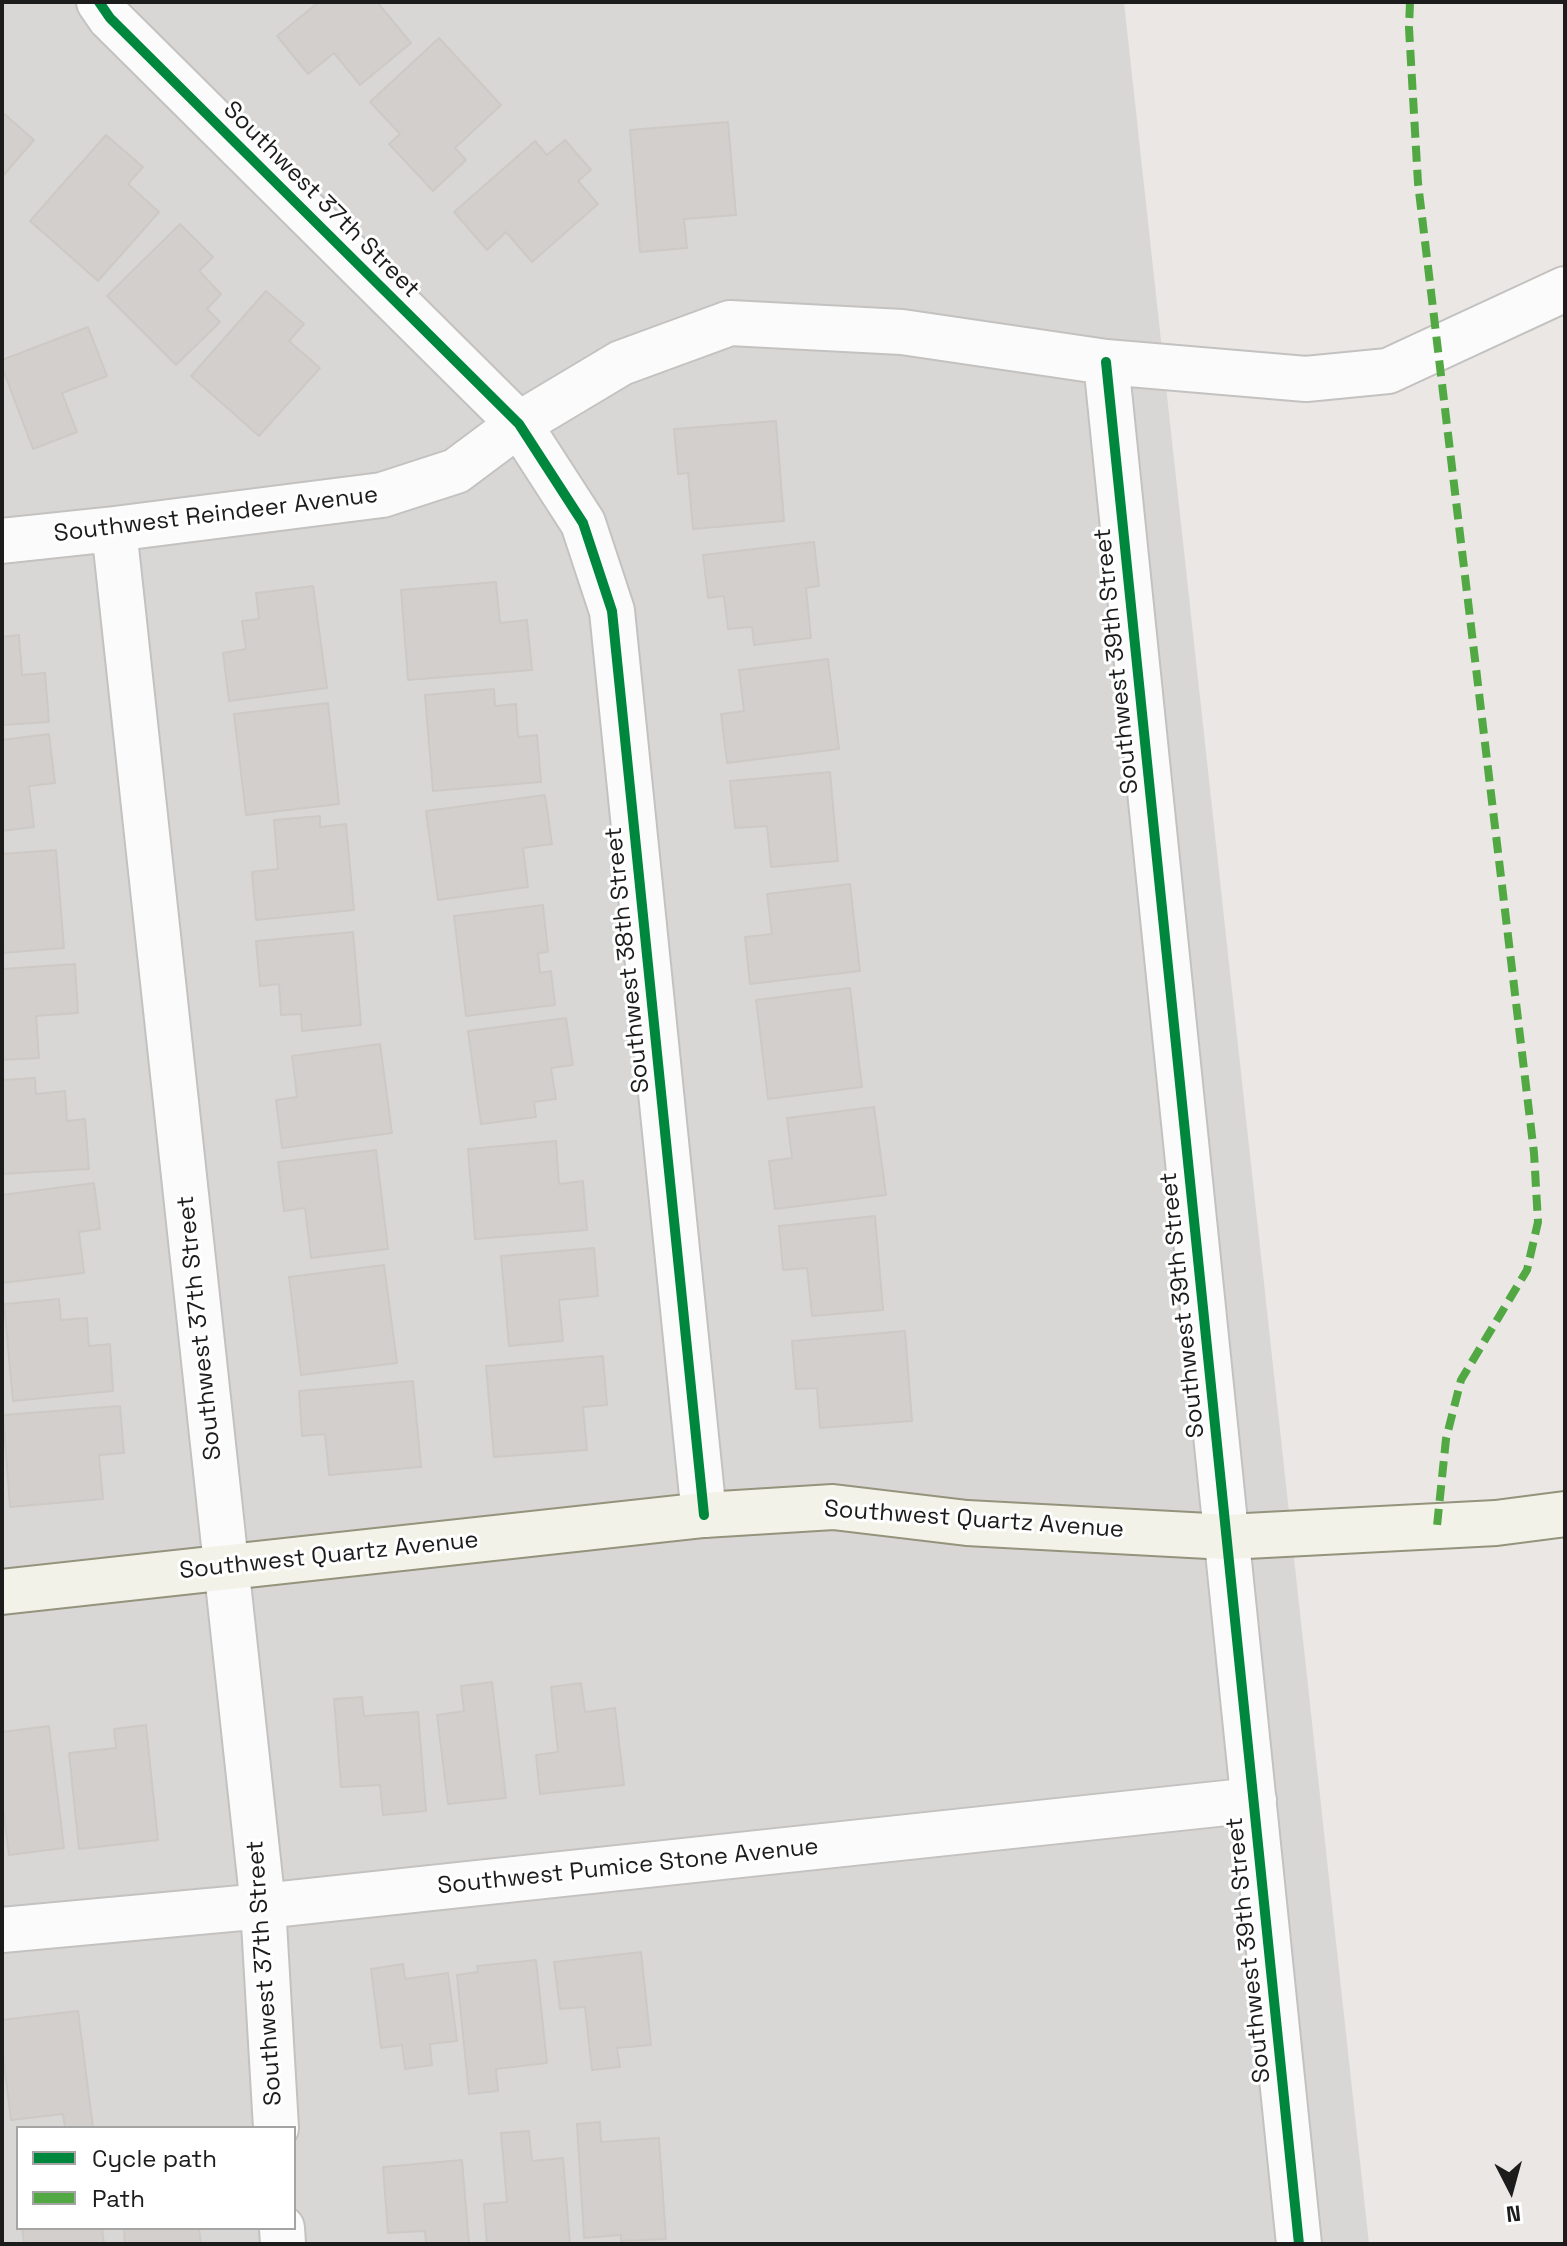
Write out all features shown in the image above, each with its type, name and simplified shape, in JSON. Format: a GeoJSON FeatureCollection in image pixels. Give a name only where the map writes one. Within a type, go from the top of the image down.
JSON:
{"type":"FeatureCollection","features":[{"type":"Feature","properties":{"kind":"street","name":"Southwest 37th Street"},"geometry":{"type":"LineString","coordinates":[[99,2],[110,18],[519,424]]}},
{"type":"Feature","properties":{"kind":"street","name":"Southwest Reindeer Avenue"},"geometry":{"type":"LineString","coordinates":[[2,541],[382,495],[456,471],[519,424],[621,363],[730,323],[902,332],[1106,362],[1306,379],[1388,371],[1565,289]]}},
{"type":"Feature","properties":{"kind":"street","name":"Southwest 39th Street"},"geometry":{"type":"LineString","coordinates":[[1106,362],[1299,2244]]}},
{"type":"Feature","properties":{"kind":"street","name":"Southwest 38th Street"},"geometry":{"type":"LineString","coordinates":[[519,424],[583,523],[612,611],[704,1515]]}},
{"type":"Feature","properties":{"kind":"street","name":"Southwest 37th Street"},"geometry":{"type":"LineString","coordinates":[[114,529],[263,1906],[276,2126]]}},
{"type":"Feature","properties":{"kind":"street","name":"Southwest Quartz Avenue"},"geometry":{"type":"LineString","coordinates":[[2,1592],[704,1515],[833,1507],[967,1523],[1227,1537],[1496,1523],[1565,1514]]}},
{"type":"Feature","properties":{"kind":"street","name":"Southwest Pumice Stone Avenue"},"geometry":{"type":"LineString","coordinates":[[2,1930],[263,1906],[1254,1800]]}},
{"type":"Feature","properties":{"kind":"shaded area"},"geometry":{"type":"Polygon","coordinates":[[[2,2],[1124,2],[1369,2244],[2,2244],[2,2]]]}},
{"type":"Feature","properties":{"kind":"building"},"geometry":{"type":"Polygon","coordinates":[[[319,2],[377,2],[411,43],[360,85],[334,53],[308,74],[277,36],[319,2]]]}},
{"type":"Feature","properties":{"kind":"building"},"geometry":{"type":"Polygon","coordinates":[[[439,38],[501,105],[455,148],[466,160],[433,191],[389,144],[400,134],[370,102],[439,38]]]}},
{"type":"Feature","properties":{"kind":"building"},"geometry":{"type":"Polygon","coordinates":[[[2,112],[34,140],[2,177],[2,112]]]}},
{"type":"Feature","properties":{"kind":"building"},"geometry":{"type":"Polygon","coordinates":[[[728,122],[736,215],[684,219],[687,248],[640,252],[630,130],[728,122]]]}},
{"type":"Feature","properties":{"kind":"building"},"geometry":{"type":"Polygon","coordinates":[[[106,135],[143,167],[128,184],[159,212],[98,281],[30,221],[106,135]]]}},
{"type":"Feature","properties":{"kind":"building"},"geometry":{"type":"Polygon","coordinates":[[[565,140],[591,170],[578,181],[598,204],[532,262],[506,232],[487,250],[454,212],[535,141],[547,155],[565,140]]]}},
{"type":"Feature","properties":{"kind":"building"},"geometry":{"type":"Polygon","coordinates":[[[180,224],[213,257],[199,271],[221,294],[207,309],[220,322],[176,365],[107,296],[180,224]]]}},
{"type":"Feature","properties":{"kind":"building"},"geometry":{"type":"Polygon","coordinates":[[[266,291],[304,324],[289,341],[320,368],[259,436],[191,376],[266,291]]]}},
{"type":"Feature","properties":{"kind":"building"},"geometry":{"type":"Polygon","coordinates":[[[88,327],[107,376],[62,393],[77,432],[33,449],[2,360],[88,327]]]}},
{"type":"Feature","properties":{"kind":"building"},"geometry":{"type":"Polygon","coordinates":[[[776,421],[784,521],[693,529],[688,473],[678,474],[674,429],[776,421]]]}},
{"type":"Feature","properties":{"kind":"building"},"geometry":{"type":"Polygon","coordinates":[[[814,542],[819,586],[806,588],[811,638],[754,645],[752,627],[728,629],[724,596],[708,598],[703,555],[814,542]]]}},
{"type":"Feature","properties":{"kind":"building"},"geometry":{"type":"Polygon","coordinates":[[[496,582],[500,623],[527,620],[532,670],[408,680],[401,590],[496,582]]]}},
{"type":"Feature","properties":{"kind":"building"},"geometry":{"type":"Polygon","coordinates":[[[313,586],[327,688],[229,701],[223,653],[246,649],[242,621],[259,619],[256,593],[313,586]]]}},
{"type":"Feature","properties":{"kind":"building"},"geometry":{"type":"Polygon","coordinates":[[[19,635],[22,675],[45,673],[49,722],[2,725],[2,637],[19,635]]]}},
{"type":"Feature","properties":{"kind":"building"},"geometry":{"type":"Polygon","coordinates":[[[828,659],[839,749],[727,763],[721,714],[744,711],[739,670],[828,659]]]}},
{"type":"Feature","properties":{"kind":"building"},"geometry":{"type":"Polygon","coordinates":[[[494,689],[495,706],[516,704],[518,737],[537,735],[541,782],[433,791],[425,695],[494,689]]]}},
{"type":"Feature","properties":{"kind":"building"},"geometry":{"type":"Polygon","coordinates":[[[328,703],[339,804],[246,815],[234,714],[328,703]]]}},
{"type":"Feature","properties":{"kind":"building"},"geometry":{"type":"Polygon","coordinates":[[[49,734],[55,783],[29,786],[34,827],[2,831],[2,740],[49,734]]]}},
{"type":"Feature","properties":{"kind":"building"},"geometry":{"type":"Polygon","coordinates":[[[830,772],[838,861],[771,867],[767,826],[735,828],[730,781],[830,772]]]}},
{"type":"Feature","properties":{"kind":"building"},"geometry":{"type":"Polygon","coordinates":[[[545,795],[552,844],[523,848],[528,887],[438,900],[426,811],[545,795]]]}},
{"type":"Feature","properties":{"kind":"building"},"geometry":{"type":"Polygon","coordinates":[[[320,816],[320,827],[346,824],[354,910],[256,920],[252,872],[278,869],[274,820],[320,816]]]}},
{"type":"Feature","properties":{"kind":"building"},"geometry":{"type":"Polygon","coordinates":[[[56,850],[64,948],[2,953],[2,854],[56,850]]]}},
{"type":"Feature","properties":{"kind":"building"},"geometry":{"type":"Polygon","coordinates":[[[850,884],[860,971],[750,984],[745,937],[772,934],[767,894],[850,884]]]}},
{"type":"Feature","properties":{"kind":"building"},"geometry":{"type":"Polygon","coordinates":[[[543,905],[548,952],[538,953],[540,973],[551,971],[555,1005],[466,1016],[454,916],[543,905]]]}},
{"type":"Feature","properties":{"kind":"building"},"geometry":{"type":"Polygon","coordinates":[[[353,932],[361,1025],[302,1031],[301,1014],[281,1015],[279,984],[260,986],[256,941],[353,932]]]}},
{"type":"Feature","properties":{"kind":"building"},"geometry":{"type":"Polygon","coordinates":[[[75,964],[78,1013],[36,1016],[39,1058],[2,1060],[2,969],[75,964]]]}},
{"type":"Feature","properties":{"kind":"building"},"geometry":{"type":"Polygon","coordinates":[[[850,988],[862,1087],[768,1099],[756,1000],[850,988]]]}},
{"type":"Feature","properties":{"kind":"building"},"geometry":{"type":"Polygon","coordinates":[[[566,1018],[573,1065],[551,1068],[556,1099],[534,1102],[536,1117],[481,1124],[468,1031],[566,1018]]]}},
{"type":"Feature","properties":{"kind":"building"},"geometry":{"type":"Polygon","coordinates":[[[380,1044],[392,1133],[282,1148],[276,1100],[297,1097],[292,1056],[380,1044]]]}},
{"type":"Feature","properties":{"kind":"building"},"geometry":{"type":"Polygon","coordinates":[[[35,1078],[36,1094],[65,1091],[67,1121],[85,1119],[89,1169],[2,1174],[2,1080],[35,1078]]]}},
{"type":"Feature","properties":{"kind":"building"},"geometry":{"type":"Polygon","coordinates":[[[874,1107],[886,1195],[775,1209],[769,1161],[792,1158],[787,1118],[874,1107]]]}},
{"type":"Feature","properties":{"kind":"building"},"geometry":{"type":"Polygon","coordinates":[[[556,1141],[559,1184],[583,1181],[587,1230],[475,1239],[468,1149],[556,1141]]]}},
{"type":"Feature","properties":{"kind":"building"},"geometry":{"type":"Polygon","coordinates":[[[376,1150],[388,1249],[311,1258],[305,1208],[284,1211],[278,1162],[376,1150]]]}},
{"type":"Feature","properties":{"kind":"building"},"geometry":{"type":"Polygon","coordinates":[[[94,1183],[100,1229],[79,1232],[84,1273],[2,1283],[2,1195],[94,1183]]]}},
{"type":"Feature","properties":{"kind":"building"},"geometry":{"type":"Polygon","coordinates":[[[875,1216],[883,1310],[812,1316],[807,1268],[783,1270],[779,1226],[875,1216]]]}},
{"type":"Feature","properties":{"kind":"building"},"geometry":{"type":"Polygon","coordinates":[[[594,1248],[598,1296],[559,1300],[563,1341],[509,1346],[501,1256],[594,1248]]]}},
{"type":"Feature","properties":{"kind":"building"},"geometry":{"type":"Polygon","coordinates":[[[384,1265],[397,1363],[301,1375],[289,1277],[384,1265]]]}},
{"type":"Feature","properties":{"kind":"building"},"geometry":{"type":"Polygon","coordinates":[[[59,1299],[61,1320],[87,1318],[89,1346],[110,1344],[113,1391],[13,1401],[4,1304],[59,1299]]]}},
{"type":"Feature","properties":{"kind":"building"},"geometry":{"type":"Polygon","coordinates":[[[905,1331],[912,1421],[820,1428],[817,1388],[796,1389],[792,1341],[905,1331]]]}},
{"type":"Feature","properties":{"kind":"building"},"geometry":{"type":"Polygon","coordinates":[[[603,1356],[607,1405],[583,1407],[587,1450],[494,1457],[486,1366],[603,1356]]]}},
{"type":"Feature","properties":{"kind":"building"},"geometry":{"type":"Polygon","coordinates":[[[413,1381],[421,1467],[329,1475],[325,1434],[302,1436],[299,1391],[413,1381]]]}},
{"type":"Feature","properties":{"kind":"building"},"geometry":{"type":"Polygon","coordinates":[[[120,1406],[124,1453],[99,1455],[103,1499],[10,1507],[3,1415],[120,1406]]]}},
{"type":"Feature","properties":{"kind":"building"},"geometry":{"type":"Polygon","coordinates":[[[492,1682],[506,1798],[448,1804],[437,1715],[464,1711],[461,1686],[492,1682]]]}},
{"type":"Feature","properties":{"kind":"building"},"geometry":{"type":"Polygon","coordinates":[[[581,1683],[585,1712],[615,1708],[624,1785],[540,1794],[536,1755],[558,1752],[551,1687],[581,1683]]]}},
{"type":"Feature","properties":{"kind":"building"},"geometry":{"type":"Polygon","coordinates":[[[362,1697],[364,1716],[418,1712],[426,1811],[383,1815],[380,1785],[341,1787],[334,1699],[362,1697]]]}},
{"type":"Feature","properties":{"kind":"building"},"geometry":{"type":"Polygon","coordinates":[[[146,1725],[158,1840],[79,1849],[69,1753],[116,1748],[114,1729],[146,1725]]]}},
{"type":"Feature","properties":{"kind":"building"},"geometry":{"type":"Polygon","coordinates":[[[49,1726],[64,1848],[9,1855],[2,1801],[2,1732],[49,1726]]]}},
{"type":"Feature","properties":{"kind":"building"},"geometry":{"type":"Polygon","coordinates":[[[641,1952],[651,2045],[617,2048],[620,2067],[592,2070],[585,2007],[560,2009],[554,1962],[641,1952]]]}},
{"type":"Feature","properties":{"kind":"building"},"geometry":{"type":"Polygon","coordinates":[[[536,1960],[547,2063],[496,2069],[498,2091],[469,2094],[457,1975],[478,1972],[477,1966],[536,1960]]]}},
{"type":"Feature","properties":{"kind":"building"},"geometry":{"type":"Polygon","coordinates":[[[403,1964],[405,1979],[448,1973],[457,2041],[430,2044],[432,2065],[405,2069],[402,2045],[381,2048],[371,1969],[403,1964]]]}},
{"type":"Feature","properties":{"kind":"building"},"geometry":{"type":"Polygon","coordinates":[[[78,2011],[93,2126],[65,2126],[63,2114],[11,2120],[2,2047],[2,2020],[78,2011]]]}},
{"type":"Feature","properties":{"kind":"building"},"geometry":{"type":"Polygon","coordinates":[[[600,2122],[601,2142],[659,2138],[666,2239],[621,2241],[621,2235],[584,2238],[577,2124],[600,2122]]]}},
{"type":"Feature","properties":{"kind":"building"},"geometry":{"type":"Polygon","coordinates":[[[529,2131],[532,2161],[563,2158],[570,2244],[487,2244],[484,2204],[507,2202],[501,2133],[529,2131]]]}},
{"type":"Feature","properties":{"kind":"building"},"geometry":{"type":"Polygon","coordinates":[[[462,2160],[469,2244],[426,2244],[425,2231],[388,2233],[383,2167],[462,2160]]]}},
{"type":"Feature","properties":{"kind":"building"},"geometry":{"type":"Polygon","coordinates":[[[22,2230],[102,2230],[104,2244],[24,2244],[22,2230]]]}},
{"type":"Feature","properties":{"kind":"building"},"geometry":{"type":"Polygon","coordinates":[[[124,2230],[199,2230],[201,2244],[125,2244],[124,2230]]]}},
{"type":"Feature","properties":{"kind":"marked path"},"geometry":{"type":"LineString","coordinates":[[1410,2],[1418,183],[1534,1153],[1538,1222],[1527,1270],[1461,1380],[1446,1439],[1437,1526]]}},
{"type":"Feature","properties":{"kind":"cycle path"},"geometry":{"type":"LineString","coordinates":[[99,2],[110,18],[519,424],[583,523],[612,611],[704,1515]]}},
{"type":"Feature","properties":{"kind":"cycle path"},"geometry":{"type":"LineString","coordinates":[[1106,362],[1299,2244]]}}]}
